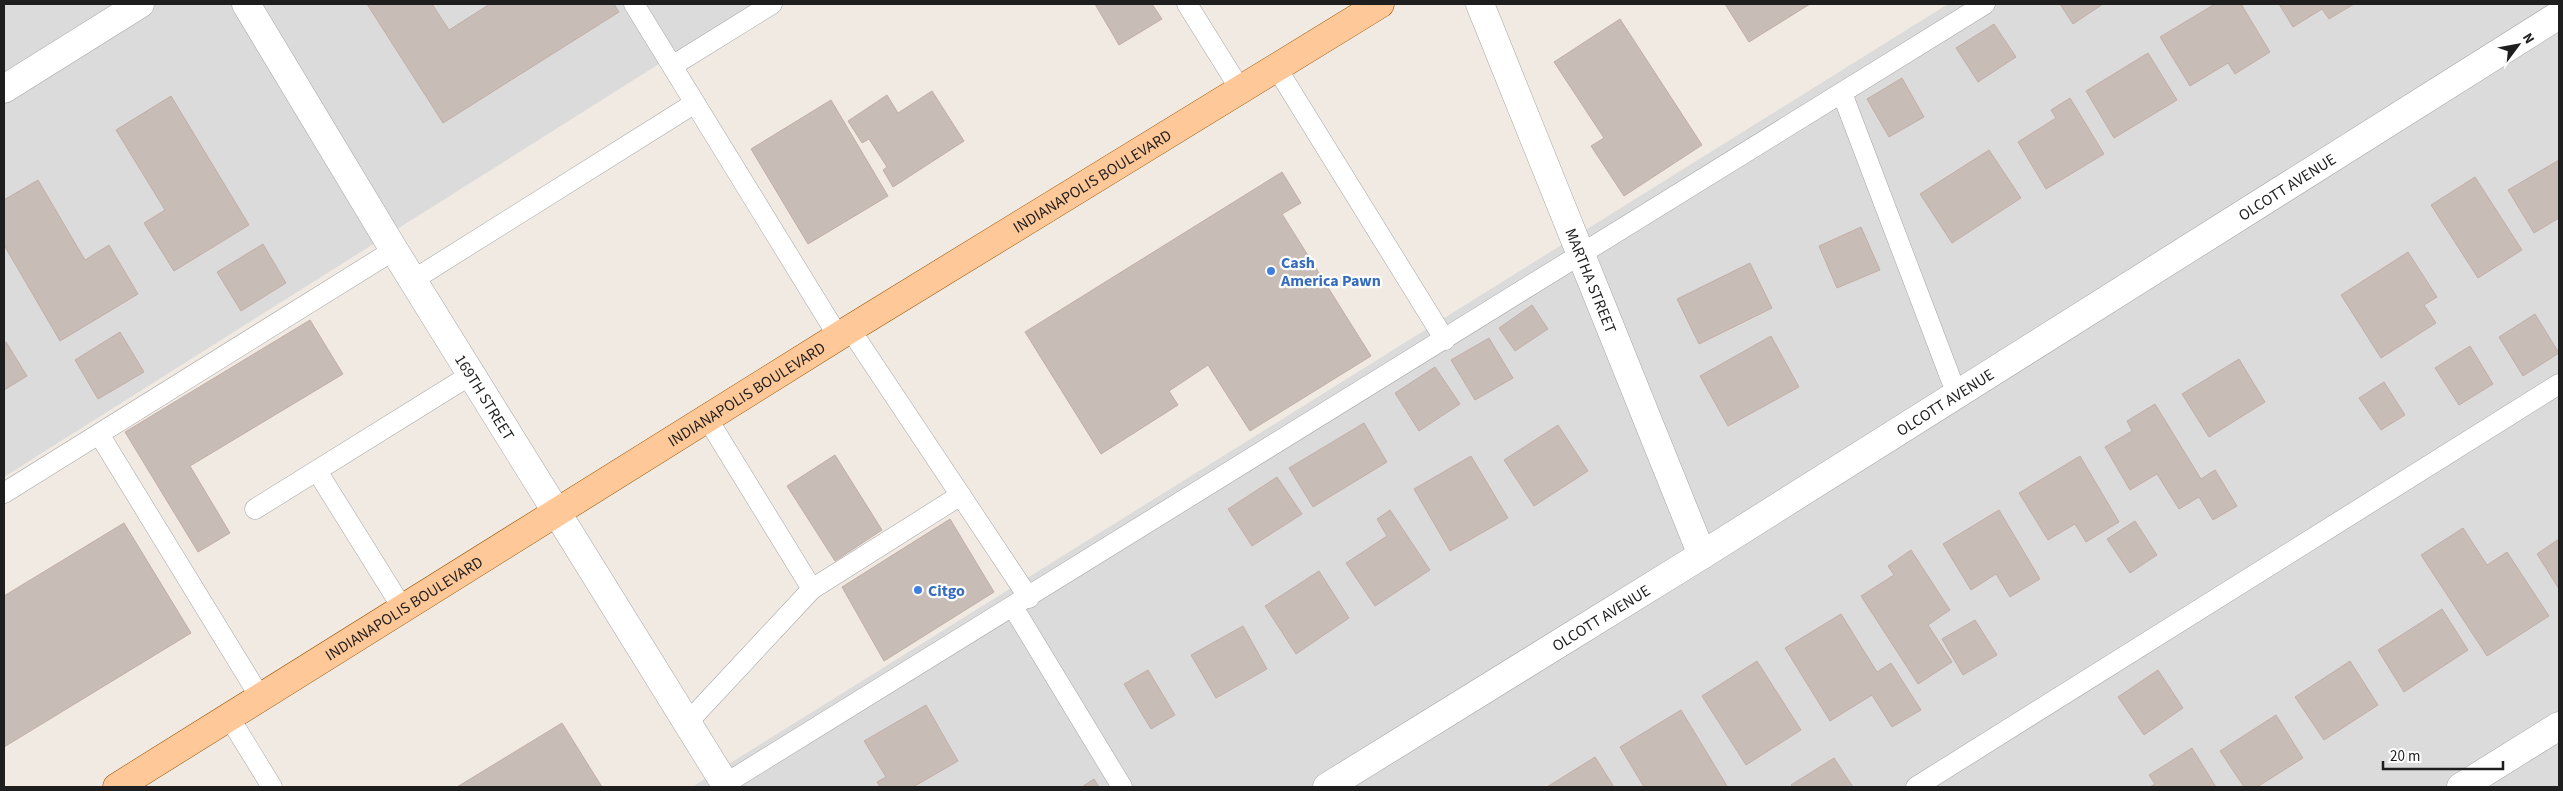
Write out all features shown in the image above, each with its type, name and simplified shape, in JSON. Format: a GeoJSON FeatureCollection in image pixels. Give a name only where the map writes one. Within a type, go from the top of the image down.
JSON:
{"type":"FeatureCollection","features":[{"type":"Feature","properties":{"kind":"main road","name":"INDIANAPOLIS BOULEVARD"},"geometry":{"type":"LineString","coordinates":[[117,787],[844,332],[1380,4]]}},
{"type":"Feature","properties":{"kind":"street"},"geometry":{"type":"LineString","coordinates":[[4,89],[140,4]]}},
{"type":"Feature","properties":{"kind":"street","name":"169TH STREET"},"geometry":{"type":"LineString","coordinates":[[246,4],[394,250],[688,722],[724,786]]}},
{"type":"Feature","properties":{"kind":"street","name":"MARTHA STREET"},"geometry":{"type":"LineString","coordinates":[[1480,4],[1702,555]]}},
{"type":"Feature","properties":{"kind":"street","name":"OLCOTT AVENUE"},"geometry":{"type":"LineString","coordinates":[[1327,787],[1702,555],[2559,14]]}},
{"type":"Feature","properties":{"kind":"street"},"geometry":{"type":"LineString","coordinates":[[2461,787],[2559,726]]}},
{"type":"Feature","properties":{"kind":"lane"},"geometry":{"type":"LineString","coordinates":[[634,4],[695,103],[844,332],[910,420],[962,495],[1122,787]]}},
{"type":"Feature","properties":{"kind":"lane"},"geometry":{"type":"LineString","coordinates":[[672,66],[772,4]]}},
{"type":"Feature","properties":{"kind":"lane"},"geometry":{"type":"LineString","coordinates":[[1187,4],[1240,89]]}},
{"type":"Feature","properties":{"kind":"lane"},"geometry":{"type":"LineString","coordinates":[[724,786],[1985,4]]}},
{"type":"Feature","properties":{"kind":"lane"},"geometry":{"type":"LineString","coordinates":[[1276,68],[1445,340]]}},
{"type":"Feature","properties":{"kind":"lane"},"geometry":{"type":"LineString","coordinates":[[1842,93],[1957,394]]}},
{"type":"Feature","properties":{"kind":"lane"},"geometry":{"type":"LineString","coordinates":[[413,280],[695,103]]}},
{"type":"Feature","properties":{"kind":"lane"},"geometry":{"type":"LineString","coordinates":[[4,494],[394,250]]}},
{"type":"Feature","properties":{"kind":"lane"},"geometry":{"type":"LineString","coordinates":[[255,509],[472,374]]}},
{"type":"Feature","properties":{"kind":"lane"},"geometry":{"type":"LineString","coordinates":[[1916,787],[2559,384]]}},
{"type":"Feature","properties":{"kind":"lane"},"geometry":{"type":"LineString","coordinates":[[707,418],[812,589]]}},
{"type":"Feature","properties":{"kind":"lane"},"geometry":{"type":"LineString","coordinates":[[99,434],[260,697]]}},
{"type":"Feature","properties":{"kind":"lane"},"geometry":{"type":"LineString","coordinates":[[316,471],[402,608]]}},
{"type":"Feature","properties":{"kind":"lane"},"geometry":{"type":"LineString","coordinates":[[688,722],[812,589],[962,495]]}},
{"type":"Feature","properties":{"kind":"lane"},"geometry":{"type":"LineString","coordinates":[[229,717],[272,787]]}},
{"type":"Feature","properties":{"kind":"shaded area"},"geometry":{"type":"Polygon","coordinates":[[[4,4],[754,4],[4,477],[4,4]]]}},
{"type":"Feature","properties":{"kind":"shaded area"},"geometry":{"type":"Polygon","coordinates":[[[1948,4],[2559,4],[2559,787],[692,787],[1948,4]]]}},
{"type":"Feature","properties":{"kind":"building"},"geometry":{"type":"Polygon","coordinates":[[[367,4],[432,4],[449,30],[490,4],[614,4],[619,12],[443,123],[367,4]]]}},
{"type":"Feature","properties":{"kind":"building"},"geometry":{"type":"Polygon","coordinates":[[[1095,4],[1152,4],[1162,19],[1119,45],[1095,4]]]}},
{"type":"Feature","properties":{"kind":"building"},"geometry":{"type":"Polygon","coordinates":[[[1725,4],[1810,4],[1749,42],[1725,4]]]}},
{"type":"Feature","properties":{"kind":"building"},"geometry":{"type":"Polygon","coordinates":[[[2060,4],[2103,4],[2073,24],[2060,4]]]}},
{"type":"Feature","properties":{"kind":"building"},"geometry":{"type":"Polygon","coordinates":[[[2215,4],[2241,4],[2270,52],[2235,74],[2228,63],[2190,86],[2160,37],[2215,4]]]}},
{"type":"Feature","properties":{"kind":"building"},"geometry":{"type":"Polygon","coordinates":[[[2279,4],[2354,4],[2329,19],[2322,9],[2293,27],[2279,4]]]}},
{"type":"Feature","properties":{"kind":"building"},"geometry":{"type":"Polygon","coordinates":[[[1620,19],[1702,145],[1624,196],[1591,146],[1604,138],[1554,62],[1620,19]]]}},
{"type":"Feature","properties":{"kind":"building"},"geometry":{"type":"Polygon","coordinates":[[[1994,24],[2016,57],[1978,82],[1956,48],[1994,24]]]}},
{"type":"Feature","properties":{"kind":"building"},"geometry":{"type":"Polygon","coordinates":[[[2148,53],[2177,100],[2114,138],[2086,91],[2148,53]]]}},
{"type":"Feature","properties":{"kind":"building"},"geometry":{"type":"Polygon","coordinates":[[[1902,78],[1924,117],[1889,137],[1867,99],[1902,78]]]}},
{"type":"Feature","properties":{"kind":"building"},"geometry":{"type":"Polygon","coordinates":[[[932,91],[964,141],[893,187],[883,170],[887,167],[869,139],[862,143],[848,121],[887,95],[898,113],[932,91]]]}},
{"type":"Feature","properties":{"kind":"building"},"geometry":{"type":"Polygon","coordinates":[[[171,96],[249,225],[174,271],[144,223],[165,210],[116,130],[171,96]]]}},
{"type":"Feature","properties":{"kind":"building"},"geometry":{"type":"Polygon","coordinates":[[[2070,98],[2104,154],[2046,189],[2018,142],[2056,118],[2051,110],[2070,98]]]}},
{"type":"Feature","properties":{"kind":"building"},"geometry":{"type":"Polygon","coordinates":[[[831,100],[888,196],[808,244],[751,149],[831,100]]]}},
{"type":"Feature","properties":{"kind":"building"},"geometry":{"type":"Polygon","coordinates":[[[1989,150],[2021,198],[1952,243],[1920,194],[1989,150]]]}},
{"type":"Feature","properties":{"kind":"building"},"geometry":{"type":"Polygon","coordinates":[[[2559,160],[2559,218],[2534,233],[2508,190],[2559,160]]]}},
{"type":"Feature","properties":{"kind":"building"},"geometry":{"type":"Polygon","coordinates":[[[1282,172],[1301,203],[1282,214],[1371,356],[1250,431],[1208,365],[1169,391],[1178,405],[1101,454],[1025,332],[1282,172]]]}},
{"type":"Feature","properties":{"kind":"building"},"geometry":{"type":"Polygon","coordinates":[[[2475,177],[2522,250],[2478,278],[2431,205],[2475,177]]]}},
{"type":"Feature","properties":{"kind":"building"},"geometry":{"type":"Polygon","coordinates":[[[38,180],[85,260],[109,245],[138,294],[60,341],[4,245],[4,200],[38,180]]]}},
{"type":"Feature","properties":{"kind":"building"},"geometry":{"type":"Polygon","coordinates":[[[1861,227],[1880,270],[1837,288],[1819,246],[1861,227]]]}},
{"type":"Feature","properties":{"kind":"building"},"geometry":{"type":"Polygon","coordinates":[[[263,244],[286,283],[241,311],[217,272],[263,244]]]}},
{"type":"Feature","properties":{"kind":"building"},"geometry":{"type":"Polygon","coordinates":[[[2408,252],[2437,297],[2424,305],[2436,323],[2381,358],[2341,295],[2408,252]]]}},
{"type":"Feature","properties":{"kind":"building"},"geometry":{"type":"Polygon","coordinates":[[[1750,263],[1772,308],[1699,344],[1677,299],[1750,263]]]}},
{"type":"Feature","properties":{"kind":"building"},"geometry":{"type":"Polygon","coordinates":[[[1532,305],[1548,329],[1515,351],[1499,328],[1532,305]]]}},
{"type":"Feature","properties":{"kind":"building"},"geometry":{"type":"Polygon","coordinates":[[[2535,314],[2559,353],[2523,376],[2499,337],[2535,314]]]}},
{"type":"Feature","properties":{"kind":"building"},"geometry":{"type":"Polygon","coordinates":[[[310,320],[343,374],[190,466],[230,533],[198,552],[125,432],[310,320]]]}},
{"type":"Feature","properties":{"kind":"building"},"geometry":{"type":"Polygon","coordinates":[[[120,332],[144,372],[98,399],[75,360],[120,332]]]}},
{"type":"Feature","properties":{"kind":"building"},"geometry":{"type":"Polygon","coordinates":[[[1771,336],[1799,387],[1728,426],[1700,376],[1771,336]]]}},
{"type":"Feature","properties":{"kind":"building"},"geometry":{"type":"Polygon","coordinates":[[[1489,338],[1513,378],[1475,400],[1451,360],[1489,338]]]}},
{"type":"Feature","properties":{"kind":"building"},"geometry":{"type":"Polygon","coordinates":[[[6,342],[27,376],[4,390],[4,344],[6,342]]]}},
{"type":"Feature","properties":{"kind":"building"},"geometry":{"type":"Polygon","coordinates":[[[2470,346],[2493,384],[2459,405],[2435,368],[2470,346]]]}},
{"type":"Feature","properties":{"kind":"building"},"geometry":{"type":"Polygon","coordinates":[[[2239,359],[2265,402],[2209,437],[2182,394],[2239,359]]]}},
{"type":"Feature","properties":{"kind":"building"},"geometry":{"type":"Polygon","coordinates":[[[1435,367],[1460,404],[1419,431],[1395,393],[1435,367]]]}},
{"type":"Feature","properties":{"kind":"building"},"geometry":{"type":"Polygon","coordinates":[[[2384,382],[2405,415],[2381,430],[2359,398],[2384,382]]]}},
{"type":"Feature","properties":{"kind":"building"},"geometry":{"type":"Polygon","coordinates":[[[2155,404],[2201,479],[2215,470],[2237,506],[2213,520],[2199,497],[2179,509],[2157,474],[2130,490],[2105,447],[2132,431],[2127,421],[2155,404]]]}},
{"type":"Feature","properties":{"kind":"building"},"geometry":{"type":"Polygon","coordinates":[[[1364,423],[1387,462],[1313,507],[1289,468],[1364,423]]]}},
{"type":"Feature","properties":{"kind":"building"},"geometry":{"type":"Polygon","coordinates":[[[1558,425],[1588,471],[1534,506],[1504,460],[1558,425]]]}},
{"type":"Feature","properties":{"kind":"building"},"geometry":{"type":"Polygon","coordinates":[[[835,455],[882,530],[835,561],[787,486],[835,455]]]}},
{"type":"Feature","properties":{"kind":"building"},"geometry":{"type":"Polygon","coordinates":[[[1471,456],[1508,518],[1450,551],[1414,489],[1471,456]]]}},
{"type":"Feature","properties":{"kind":"building"},"geometry":{"type":"Polygon","coordinates":[[[2080,456],[2119,522],[2086,542],[2075,524],[2048,540],[2019,493],[2080,456]]]}},
{"type":"Feature","properties":{"kind":"building"},"geometry":{"type":"Polygon","coordinates":[[[1277,477],[1302,514],[1252,546],[1228,509],[1277,477]]]}},
{"type":"Feature","properties":{"kind":"building"},"geometry":{"type":"Polygon","coordinates":[[[1390,510],[1430,570],[1375,606],[1346,563],[1387,536],[1377,519],[1390,510]]]}},
{"type":"Feature","properties":{"kind":"building"},"geometry":{"type":"Polygon","coordinates":[[[1999,510],[2040,579],[2010,597],[1996,574],[1971,590],[1943,544],[1999,510]]]}},
{"type":"Feature","properties":{"kind":"building","name":"Citgo"},"geometry":{"type":"Polygon","coordinates":[[[950,519],[994,592],[884,661],[842,587],[950,519]]]}},
{"type":"Feature","properties":{"kind":"building"},"geometry":{"type":"Polygon","coordinates":[[[2135,521],[2157,555],[2130,573],[2107,539],[2135,521]]]}},
{"type":"Feature","properties":{"kind":"building"},"geometry":{"type":"Polygon","coordinates":[[[124,523],[191,633],[4,747],[4,596],[124,523]]]}},
{"type":"Feature","properties":{"kind":"building"},"geometry":{"type":"Polygon","coordinates":[[[2463,528],[2487,565],[2507,552],[2549,616],[2487,656],[2421,555],[2463,528]]]}},
{"type":"Feature","properties":{"kind":"building"},"geometry":{"type":"Polygon","coordinates":[[[2559,539],[2559,589],[2537,554],[2559,539]]]}},
{"type":"Feature","properties":{"kind":"building"},"geometry":{"type":"Polygon","coordinates":[[[1911,550],[1950,610],[1928,625],[1952,662],[1918,684],[1861,596],[1894,575],[1888,566],[1911,550]]]}},
{"type":"Feature","properties":{"kind":"building"},"geometry":{"type":"Polygon","coordinates":[[[1319,571],[1349,618],[1296,654],[1265,606],[1319,571]]]}},
{"type":"Feature","properties":{"kind":"building"},"geometry":{"type":"Polygon","coordinates":[[[2442,609],[2468,650],[2404,692],[2378,650],[2442,609]]]}},
{"type":"Feature","properties":{"kind":"building"},"geometry":{"type":"Polygon","coordinates":[[[1841,614],[1877,672],[1891,663],[1921,710],[1892,727],[1872,695],[1830,721],[1785,648],[1841,614]]]}},
{"type":"Feature","properties":{"kind":"building"},"geometry":{"type":"Polygon","coordinates":[[[1975,620],[1997,655],[1963,675],[1942,639],[1975,620]]]}},
{"type":"Feature","properties":{"kind":"building"},"geometry":{"type":"Polygon","coordinates":[[[1243,626],[1267,669],[1216,698],[1191,655],[1243,626]]]}},
{"type":"Feature","properties":{"kind":"building"},"geometry":{"type":"Polygon","coordinates":[[[1757,661],[1801,730],[1746,765],[1702,696],[1757,661]]]}},
{"type":"Feature","properties":{"kind":"building"},"geometry":{"type":"Polygon","coordinates":[[[2350,661],[2378,705],[2324,740],[2295,697],[2350,661]]]}},
{"type":"Feature","properties":{"kind":"building"},"geometry":{"type":"Polygon","coordinates":[[[1148,670],[1175,715],[1151,729],[1124,684],[1148,670]]]}},
{"type":"Feature","properties":{"kind":"building"},"geometry":{"type":"Polygon","coordinates":[[[2158,670],[2183,708],[2144,735],[2118,697],[2158,670]]]}},
{"type":"Feature","properties":{"kind":"building"},"geometry":{"type":"Polygon","coordinates":[[[926,705],[958,761],[913,787],[880,787],[877,782],[886,777],[864,741],[926,705]]]}},
{"type":"Feature","properties":{"kind":"building"},"geometry":{"type":"Polygon","coordinates":[[[1681,710],[1727,786],[1644,787],[1620,747],[1681,710]]]}},
{"type":"Feature","properties":{"kind":"building"},"geometry":{"type":"Polygon","coordinates":[[[2276,715],[2303,758],[2257,787],[2244,787],[2220,751],[2276,715]]]}},
{"type":"Feature","properties":{"kind":"building"},"geometry":{"type":"Polygon","coordinates":[[[562,723],[602,787],[457,787],[562,723]]]}},
{"type":"Feature","properties":{"kind":"building"},"geometry":{"type":"Polygon","coordinates":[[[2192,748],[2216,787],[2150,787],[2155,784],[2149,775],[2192,748]]]}},
{"type":"Feature","properties":{"kind":"building"},"geometry":{"type":"Polygon","coordinates":[[[1595,757],[1614,787],[1547,787],[1595,757]]]}},
{"type":"Feature","properties":{"kind":"building"},"geometry":{"type":"Polygon","coordinates":[[[1834,758],[1853,787],[1793,787],[1791,785],[1834,758]]]}},
{"type":"Feature","properties":{"kind":"building"},"geometry":{"type":"Polygon","coordinates":[[[1094,779],[1099,787],[1082,787],[1094,779]]]}},
{"type":"Feature","properties":{"kind":"place","name":"Cash America Pawn"},"geometry":{"type":"Point","coordinates":[1271,271]}},
{"type":"Feature","properties":{"kind":"place","name":"Citgo"},"geometry":{"type":"Point","coordinates":[918,590]}}]}
